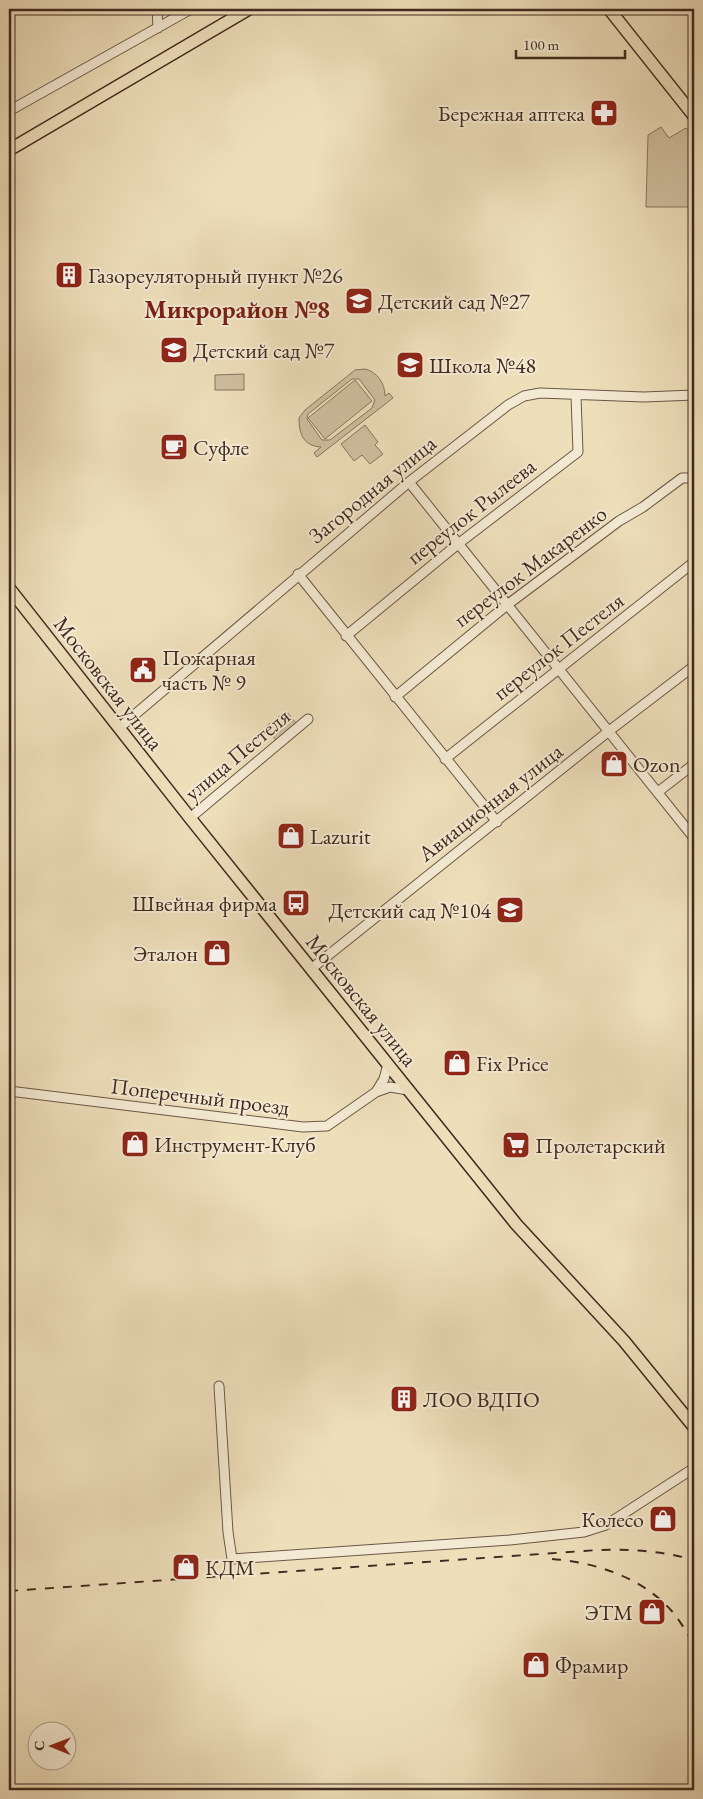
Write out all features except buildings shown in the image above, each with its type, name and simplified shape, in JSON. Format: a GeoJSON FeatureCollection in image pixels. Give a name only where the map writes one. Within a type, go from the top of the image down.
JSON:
{"type":"FeatureCollection","features":[{"type":"Feature","properties":{"kind":"main road"},"geometry":{"type":"LineString","coordinates":[[9,150],[249,9]]}},
{"type":"Feature","properties":{"kind":"main road"},"geometry":{"type":"LineString","coordinates":[[609,9],[694,116]]}},
{"type":"Feature","properties":{"kind":"main road","name":"Московская улица"},"geometry":{"type":"LineString","coordinates":[[9,588],[190,818],[516,1224],[624,1341],[694,1428]]}},
{"type":"Feature","properties":{"kind":"street"},"geometry":{"type":"LineString","coordinates":[[157,9],[158,28]]}},
{"type":"Feature","properties":{"kind":"street"},"geometry":{"type":"LineString","coordinates":[[9,111],[191,9]]}},
{"type":"Feature","properties":{"kind":"street","name":"Загородная улица"},"geometry":{"type":"LineString","coordinates":[[119,728],[408,482],[508,405],[524,396],[540,393],[576,396],[694,395]]}},
{"type":"Feature","properties":{"kind":"street","name":"переулок Рылеева"},"geometry":{"type":"LineString","coordinates":[[346,636],[458,544],[578,452],[576,396]]}},
{"type":"Feature","properties":{"kind":"street","name":"переулок Макаренко"},"geometry":{"type":"LineString","coordinates":[[395,697],[507,605],[619,521],[643,507],[682,478],[694,478]]}},
{"type":"Feature","properties":{"kind":"street"},"geometry":{"type":"LineString","coordinates":[[408,482],[694,838]]}},
{"type":"Feature","properties":{"kind":"street","name":"переулок Пестеля"},"geometry":{"type":"LineString","coordinates":[[445,759],[694,562]]}},
{"type":"Feature","properties":{"kind":"street"},"geometry":{"type":"LineString","coordinates":[[298,574],[497,822]]}},
{"type":"Feature","properties":{"kind":"street","name":"Авиационная улица"},"geometry":{"type":"LineString","coordinates":[[311,968],[359,928],[497,822],[609,731],[694,666]]}},
{"type":"Feature","properties":{"kind":"street","name":"улица Пестеля"},"geometry":{"type":"LineString","coordinates":[[190,818],[308,719]]}},
{"type":"Feature","properties":{"kind":"street"},"geometry":{"type":"LineString","coordinates":[[658,792],[694,764]]}},
{"type":"Feature","properties":{"kind":"street"},"geometry":{"type":"LineString","coordinates":[[376,1092],[384,1078],[388,1064]]}},
{"type":"Feature","properties":{"kind":"street","name":"Поперечный проезд"},"geometry":{"type":"LineString","coordinates":[[9,1091],[303,1127],[327,1126],[376,1092],[390,1087],[408,1090]]}},
{"type":"Feature","properties":{"kind":"street"},"geometry":{"type":"LineString","coordinates":[[219,1386],[228,1532],[232,1559],[510,1540],[584,1532],[606,1525],[694,1468]]}},
{"type":"Feature","properties":{"kind":"shaded area"},"geometry":{"type":"Polygon","coordinates":[[[661,127],[669,138],[686,128],[694,135],[694,227],[692,227],[692,207],[646,207],[648,135],[661,127]]]}},
{"type":"Feature","properties":{"kind":"shaded area"},"geometry":{"type":"Polygon","coordinates":[[[365,369],[377,375],[382,383],[385,396],[389,393],[393,398],[317,457],[314,453],[321,447],[307,442],[301,434],[299,418],[305,410],[355,370],[365,369]],[[352,379],[308,414],[307,419],[322,440],[330,440],[372,408],[375,400],[359,379],[352,379]]]}},
{"type":"Feature","properties":{"kind":"shaded area"},"geometry":{"type":"Polygon","coordinates":[[[244,374],[244,390],[215,390],[215,375],[244,374]]]}},
{"type":"Feature","properties":{"kind":"shaded area"},"geometry":{"type":"Polygon","coordinates":[[[355,380],[372,401],[325,439],[308,418],[355,380]]]}},
{"type":"Feature","properties":{"kind":"shaded area"},"geometry":{"type":"Polygon","coordinates":[[[365,425],[378,442],[375,445],[383,454],[370,464],[362,455],[354,461],[341,444],[365,425]]]}},
{"type":"Feature","properties":{"kind":"shaded area"},"geometry":{"type":"Polygon","coordinates":[[[286,711],[296,723],[276,740],[265,727],[286,711]]]}},
{"type":"Feature","properties":{"kind":"railway"},"geometry":{"type":"LineString","coordinates":[[9,1591],[598,1550],[647,1551],[671,1554],[694,1560]]}},
{"type":"Feature","properties":{"kind":"railway"},"geometry":{"type":"LineString","coordinates":[[552,1559],[597,1567],[640,1585],[669,1608],[681,1623],[694,1645]]}},
{"type":"Feature","properties":{"kind":"place","name":"Бережная аптека"},"geometry":{"type":"Point","coordinates":[604,113]}},
{"type":"Feature","properties":{"kind":"place","name":"Газореуляторный пункт №26"},"geometry":{"type":"Point","coordinates":[69,275]}},
{"type":"Feature","properties":{"kind":"place","name":"Детский сад №27"},"geometry":{"type":"Point","coordinates":[359,301]}},
{"type":"Feature","properties":{"kind":"place","name":"Детский сад №7"},"geometry":{"type":"Point","coordinates":[174,350]}},
{"type":"Feature","properties":{"kind":"place","name":"Школа №48"},"geometry":{"type":"Point","coordinates":[410,365]}},
{"type":"Feature","properties":{"kind":"place","name":"Суфле"},"geometry":{"type":"Point","coordinates":[174,447]}},
{"type":"Feature","properties":{"kind":"place","name":"Пожарная часть № 9"},"geometry":{"type":"Point","coordinates":[143,670]}},
{"type":"Feature","properties":{"kind":"place","name":"Ozon"},"geometry":{"type":"Point","coordinates":[614,764]}},
{"type":"Feature","properties":{"kind":"place","name":"Lazurit"},"geometry":{"type":"Point","coordinates":[291,836]}},
{"type":"Feature","properties":{"kind":"place","name":"Швейная фирма"},"geometry":{"type":"Point","coordinates":[296,903]}},
{"type":"Feature","properties":{"kind":"place","name":"Детский сад №104"},"geometry":{"type":"Point","coordinates":[510,910]}},
{"type":"Feature","properties":{"kind":"place","name":"Эталон"},"geometry":{"type":"Point","coordinates":[217,953]}},
{"type":"Feature","properties":{"kind":"place","name":"Fix Price"},"geometry":{"type":"Point","coordinates":[457,1063]}},
{"type":"Feature","properties":{"kind":"place","name":"Инструмент-Клуб"},"geometry":{"type":"Point","coordinates":[135,1144]}},
{"type":"Feature","properties":{"kind":"place","name":"Пролетарский"},"geometry":{"type":"Point","coordinates":[516,1145]}},
{"type":"Feature","properties":{"kind":"place","name":"ЛОО ВДПО"},"geometry":{"type":"Point","coordinates":[404,1399]}},
{"type":"Feature","properties":{"kind":"place","name":"Колесо"},"geometry":{"type":"Point","coordinates":[663,1519]}},
{"type":"Feature","properties":{"kind":"place","name":"КДМ"},"geometry":{"type":"Point","coordinates":[186,1567]}},
{"type":"Feature","properties":{"kind":"place","name":"ЭТМ"},"geometry":{"type":"Point","coordinates":[652,1612]}},
{"type":"Feature","properties":{"kind":"place","name":"Фрамир"},"geometry":{"type":"Point","coordinates":[536,1665]}},
{"type":"Feature","properties":{"kind":"district","name":"Микрорайон №8"},"geometry":{"type":"Point","coordinates":[237,309]}}]}
